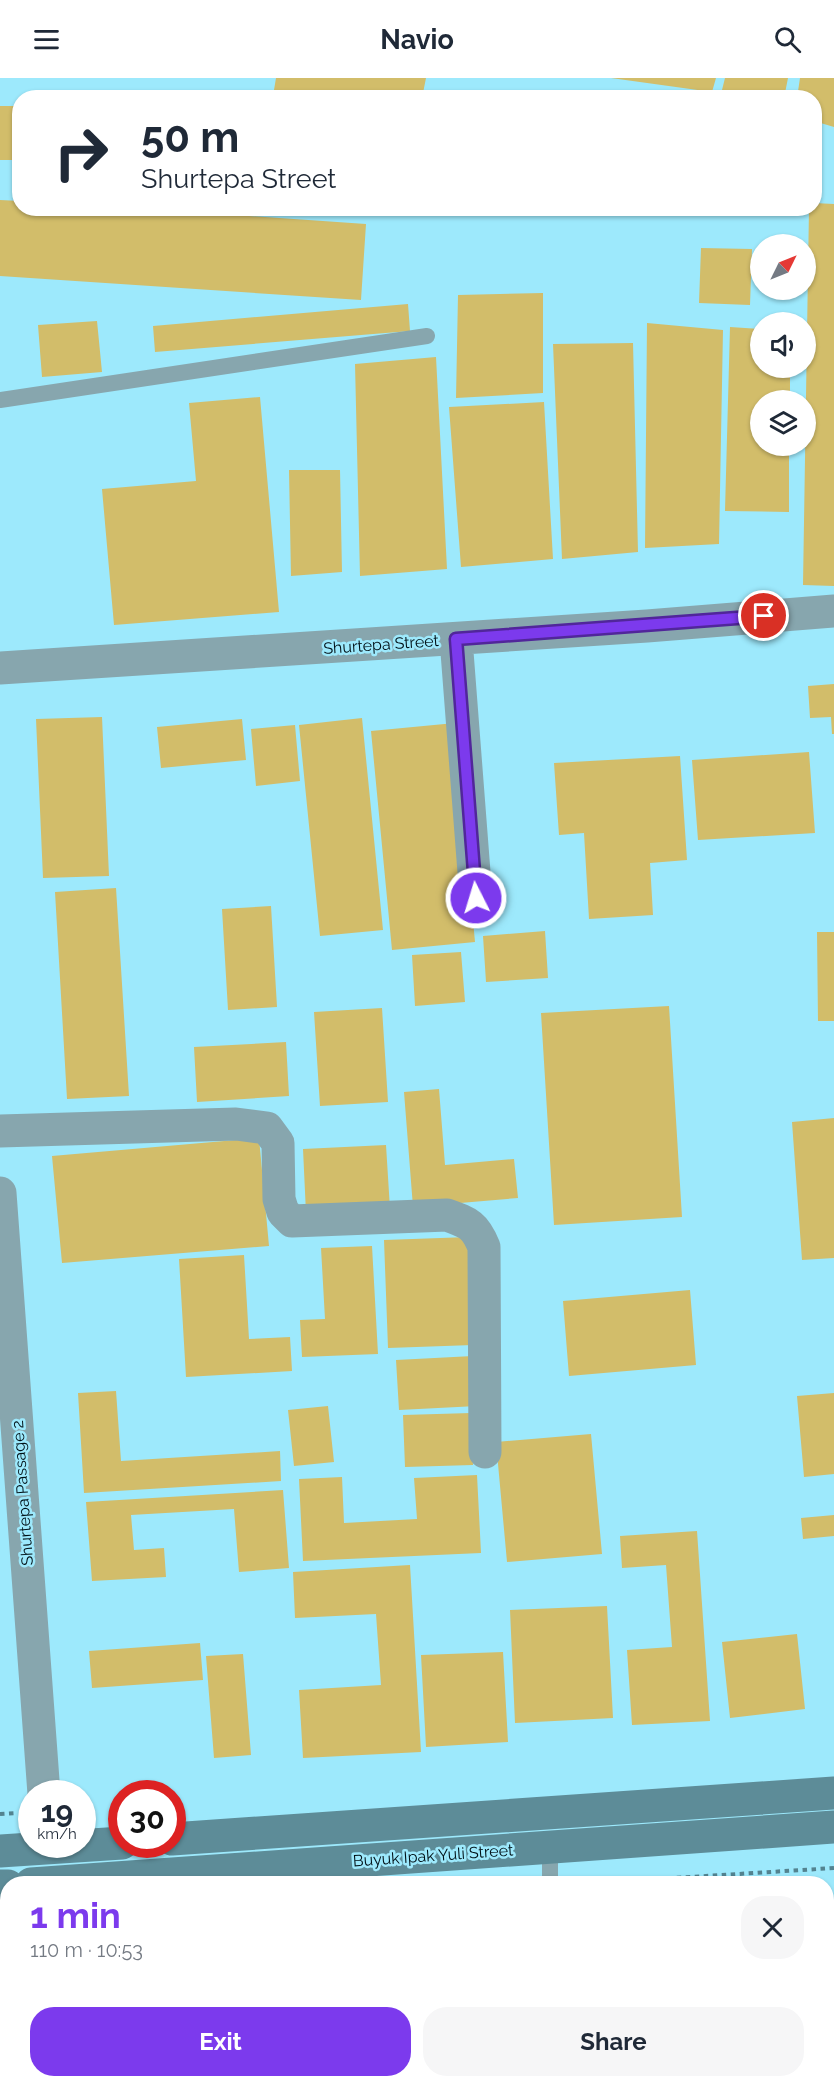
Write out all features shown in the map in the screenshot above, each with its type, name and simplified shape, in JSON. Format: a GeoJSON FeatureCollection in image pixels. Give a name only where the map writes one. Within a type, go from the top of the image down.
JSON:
{"type":"FeatureCollection","features":[{"type":"Feature","properties":{"kind":"main road","name":"Buyuk Ipak Yuli Street"},"geometry":{"type":"LineString","coordinates":[[186,1838],[834,1793]]}},
{"type":"Feature","properties":{"kind":"main road","name":"Buyuk Ipak Yuli Street"},"geometry":{"type":"LineString","coordinates":[[143,1876],[834,1827]]}},
{"type":"Feature","properties":{"kind":"main road"},"geometry":{"type":"LineString","coordinates":[[0,1851],[18,1849]]}},
{"type":"Feature","properties":{"kind":"street","name":"Shurtepa Street"},"geometry":{"type":"LineString","coordinates":[[0,668],[456,639],[834,611]]}},
{"type":"Feature","properties":{"kind":"street"},"geometry":{"type":"LineString","coordinates":[[456,639],[476,898]]}},
{"type":"Feature","properties":{"kind":"street"},"geometry":{"type":"LineString","coordinates":[[0,1131],[236,1124],[267,1128],[278,1143],[279,1199],[283,1212],[292,1221],[447,1215],[469,1223],[477,1231],[484,1246],[484,1452]]}},
{"type":"Feature","properties":{"kind":"street","name":"Shurtepa Passage 2"},"geometry":{"type":"LineString","coordinates":[[0,1193],[43,1780]]}},
{"type":"Feature","properties":{"kind":"street"},"geometry":{"type":"LineString","coordinates":[[46,1876],[48,1858]]}},
{"type":"Feature","properties":{"kind":"lane"},"geometry":{"type":"LineString","coordinates":[[0,400],[427,336]]}},
{"type":"Feature","properties":{"kind":"lane"},"geometry":{"type":"LineString","coordinates":[[550,1847],[550,1876]]}},
{"type":"Feature","properties":{"kind":"path"},"geometry":{"type":"LineString","coordinates":[[706,1876],[834,1868]]}},
{"type":"Feature","properties":{"kind":"building"},"geometry":{"type":"Polygon","coordinates":[[[276,78],[426,78],[424,90],[274,90],[276,78]]]}},
{"type":"Feature","properties":{"kind":"building"},"geometry":{"type":"Polygon","coordinates":[[[611,78],[716,78],[713,90],[611,78]]]}},
{"type":"Feature","properties":{"kind":"building"},"geometry":{"type":"Polygon","coordinates":[[[725,78],[788,78],[786,90],[722,90],[725,78]]]}},
{"type":"Feature","properties":{"kind":"building"},"geometry":{"type":"Polygon","coordinates":[[[800,78],[834,78],[834,127],[822,123],[822,90],[798,90],[800,78]]]}},
{"type":"Feature","properties":{"kind":"building"},"geometry":{"type":"Polygon","coordinates":[[[0,106],[12,106],[12,160],[0,160],[0,106]]]}},
{"type":"Feature","properties":{"kind":"building"},"geometry":{"type":"Polygon","coordinates":[[[0,200],[12,201],[12,216],[250,216],[366,224],[361,300],[0,276],[0,200]]]}},
{"type":"Feature","properties":{"kind":"building"},"geometry":{"type":"Polygon","coordinates":[[[822,203],[834,204],[834,586],[803,585],[805,456],[816,456],[816,390],[806,390],[806,378],[816,378],[816,312],[807,312],[808,300],[816,300],[816,234],[809,234],[809,216],[822,216],[822,203]]]}},
{"type":"Feature","properties":{"kind":"building"},"geometry":{"type":"Polygon","coordinates":[[[701,248],[750,249],[750,305],[699,303],[701,248]]]}},
{"type":"Feature","properties":{"kind":"building"},"geometry":{"type":"Polygon","coordinates":[[[543,293],[543,393],[456,398],[458,295],[543,293]]]}},
{"type":"Feature","properties":{"kind":"building"},"geometry":{"type":"Polygon","coordinates":[[[408,304],[410,331],[155,352],[153,326],[408,304]]]}},
{"type":"Feature","properties":{"kind":"building"},"geometry":{"type":"Polygon","coordinates":[[[97,321],[102,372],[42,377],[38,325],[97,321]]]}},
{"type":"Feature","properties":{"kind":"building"},"geometry":{"type":"Polygon","coordinates":[[[647,323],[723,330],[719,544],[645,548],[647,323]]]}},
{"type":"Feature","properties":{"kind":"building"},"geometry":{"type":"Polygon","coordinates":[[[730,327],[750,328],[750,378],[790,378],[790,390],[750,390],[750,456],[789,456],[789,512],[725,511],[730,327]]]}},
{"type":"Feature","properties":{"kind":"building"},"geometry":{"type":"Polygon","coordinates":[[[633,343],[638,552],[562,559],[553,344],[633,343]]]}},
{"type":"Feature","properties":{"kind":"building"},"geometry":{"type":"Polygon","coordinates":[[[436,357],[447,569],[360,576],[355,364],[436,357]]]}},
{"type":"Feature","properties":{"kind":"building"},"geometry":{"type":"Polygon","coordinates":[[[260,397],[279,612],[114,625],[102,489],[196,481],[189,403],[260,397]]]}},
{"type":"Feature","properties":{"kind":"building"},"geometry":{"type":"Polygon","coordinates":[[[544,402],[553,559],[461,567],[449,407],[544,402]]]}},
{"type":"Feature","properties":{"kind":"building"},"geometry":{"type":"Polygon","coordinates":[[[289,470],[340,470],[342,572],[291,576],[289,470]]]}},
{"type":"Feature","properties":{"kind":"building"},"geometry":{"type":"Polygon","coordinates":[[[834,684],[834,734],[832,734],[831,717],[810,718],[808,686],[834,684]]]}},
{"type":"Feature","properties":{"kind":"building"},"geometry":{"type":"Polygon","coordinates":[[[102,717],[109,876],[43,878],[36,719],[102,717]]]}},
{"type":"Feature","properties":{"kind":"building"},"geometry":{"type":"Polygon","coordinates":[[[362,718],[383,930],[320,936],[299,725],[362,718]]]}},
{"type":"Feature","properties":{"kind":"building"},"geometry":{"type":"Polygon","coordinates":[[[242,719],[246,760],[161,768],[157,727],[242,719]]]}},
{"type":"Feature","properties":{"kind":"building"},"geometry":{"type":"Polygon","coordinates":[[[455,723],[475,942],[392,950],[371,731],[455,723]]]}},
{"type":"Feature","properties":{"kind":"building"},"geometry":{"type":"Polygon","coordinates":[[[295,725],[300,781],[256,786],[251,729],[295,725]]]}},
{"type":"Feature","properties":{"kind":"building"},"geometry":{"type":"Polygon","coordinates":[[[809,752],[815,833],[698,840],[692,760],[809,752]]]}},
{"type":"Feature","properties":{"kind":"building"},"geometry":{"type":"Polygon","coordinates":[[[680,756],[687,860],[650,863],[653,915],[589,919],[584,833],[559,835],[554,763],[680,756]]]}},
{"type":"Feature","properties":{"kind":"building"},"geometry":{"type":"Polygon","coordinates":[[[116,888],[129,1096],[67,1099],[55,892],[116,888]]]}},
{"type":"Feature","properties":{"kind":"building"},"geometry":{"type":"Polygon","coordinates":[[[271,906],[277,1007],[228,1010],[222,909],[271,906]]]}},
{"type":"Feature","properties":{"kind":"building"},"geometry":{"type":"Polygon","coordinates":[[[545,931],[548,978],[486,982],[483,936],[545,931]]]}},
{"type":"Feature","properties":{"kind":"building"},"geometry":{"type":"Polygon","coordinates":[[[817,932],[834,932],[834,1021],[818,1021],[817,932]]]}},
{"type":"Feature","properties":{"kind":"building"},"geometry":{"type":"Polygon","coordinates":[[[461,952],[465,1002],[415,1006],[412,955],[461,952]]]}},
{"type":"Feature","properties":{"kind":"building"},"geometry":{"type":"Polygon","coordinates":[[[669,1006],[682,1217],[554,1225],[541,1013],[669,1006]]]}},
{"type":"Feature","properties":{"kind":"building"},"geometry":{"type":"Polygon","coordinates":[[[382,1008],[388,1102],[320,1106],[314,1012],[382,1008]]]}},
{"type":"Feature","properties":{"kind":"building"},"geometry":{"type":"Polygon","coordinates":[[[286,1042],[289,1096],[197,1102],[194,1047],[286,1042]]]}},
{"type":"Feature","properties":{"kind":"building"},"geometry":{"type":"Polygon","coordinates":[[[439,1089],[445,1165],[514,1159],[518,1198],[413,1207],[404,1092],[439,1089]]]}},
{"type":"Feature","properties":{"kind":"building"},"geometry":{"type":"Polygon","coordinates":[[[834,1118],[834,1258],[802,1260],[792,1122],[834,1118]]]}},
{"type":"Feature","properties":{"kind":"building"},"geometry":{"type":"Polygon","coordinates":[[[259,1138],[269,1246],[62,1263],[52,1156],[259,1138]]]}},
{"type":"Feature","properties":{"kind":"building"},"geometry":{"type":"Polygon","coordinates":[[[386,1145],[390,1209],[306,1213],[303,1149],[386,1145]]]}},
{"type":"Feature","properties":{"kind":"building"},"geometry":{"type":"Polygon","coordinates":[[[469,1237],[473,1345],[388,1348],[384,1240],[469,1237]]]}},
{"type":"Feature","properties":{"kind":"building"},"geometry":{"type":"Polygon","coordinates":[[[372,1246],[378,1354],[302,1357],[300,1320],[325,1319],[321,1248],[372,1246]]]}},
{"type":"Feature","properties":{"kind":"building"},"geometry":{"type":"Polygon","coordinates":[[[244,1255],[249,1339],[290,1337],[292,1371],[186,1377],[179,1259],[244,1255]]]}},
{"type":"Feature","properties":{"kind":"building"},"geometry":{"type":"Polygon","coordinates":[[[690,1290],[696,1365],[569,1376],[563,1301],[690,1290]]]}},
{"type":"Feature","properties":{"kind":"building"},"geometry":{"type":"Polygon","coordinates":[[[473,1356],[477,1406],[399,1410],[396,1360],[473,1356]]]}},
{"type":"Feature","properties":{"kind":"building"},"geometry":{"type":"Polygon","coordinates":[[[116,1391],[121,1461],[280,1451],[281,1481],[84,1493],[78,1393],[116,1391]]]}},
{"type":"Feature","properties":{"kind":"building"},"geometry":{"type":"Polygon","coordinates":[[[834,1393],[834,1474],[804,1477],[797,1396],[834,1393]]]}},
{"type":"Feature","properties":{"kind":"building"},"geometry":{"type":"Polygon","coordinates":[[[328,1406],[334,1462],[294,1466],[288,1410],[328,1406]]]}},
{"type":"Feature","properties":{"kind":"building"},"geometry":{"type":"Polygon","coordinates":[[[471,1413],[473,1465],[405,1467],[403,1415],[471,1413]]]}},
{"type":"Feature","properties":{"kind":"building"},"geometry":{"type":"Polygon","coordinates":[[[591,1434],[602,1554],[507,1562],[496,1442],[591,1434]]]}},
{"type":"Feature","properties":{"kind":"building"},"geometry":{"type":"Polygon","coordinates":[[[477,1475],[481,1553],[303,1561],[299,1479],[342,1477],[344,1523],[417,1519],[414,1478],[477,1475]]]}},
{"type":"Feature","properties":{"kind":"building"},"geometry":{"type":"Polygon","coordinates":[[[283,1490],[289,1568],[239,1572],[234,1509],[131,1515],[134,1550],[164,1548],[166,1577],[92,1581],[86,1502],[283,1490]]]}},
{"type":"Feature","properties":{"kind":"building"},"geometry":{"type":"Polygon","coordinates":[[[834,1515],[834,1536],[803,1539],[801,1518],[834,1515]]]}},
{"type":"Feature","properties":{"kind":"building"},"geometry":{"type":"Polygon","coordinates":[[[697,1531],[710,1721],[632,1725],[627,1650],[672,1647],[666,1565],[622,1568],[620,1536],[697,1531]]]}},
{"type":"Feature","properties":{"kind":"building"},"geometry":{"type":"Polygon","coordinates":[[[410,1565],[421,1752],[303,1758],[299,1690],[381,1685],[376,1614],[295,1618],[293,1572],[410,1565]]]}},
{"type":"Feature","properties":{"kind":"building"},"geometry":{"type":"Polygon","coordinates":[[[607,1606],[613,1718],[515,1723],[510,1610],[607,1606]]]}},
{"type":"Feature","properties":{"kind":"building"},"geometry":{"type":"Polygon","coordinates":[[[797,1634],[805,1709],[730,1718],[722,1642],[797,1634]]]}},
{"type":"Feature","properties":{"kind":"building"},"geometry":{"type":"Polygon","coordinates":[[[200,1643],[203,1680],[92,1688],[89,1651],[200,1643]]]}},
{"type":"Feature","properties":{"kind":"building"},"geometry":{"type":"Polygon","coordinates":[[[503,1652],[508,1742],[426,1747],[421,1655],[503,1652]]]}},
{"type":"Feature","properties":{"kind":"building"},"geometry":{"type":"Polygon","coordinates":[[[243,1654],[251,1755],[214,1758],[206,1656],[243,1654]]]}},
{"type":"Feature","properties":{"kind":"route"},"geometry":{"type":"LineString","coordinates":[[476,898],[456,639],[764,616]]}}]}
